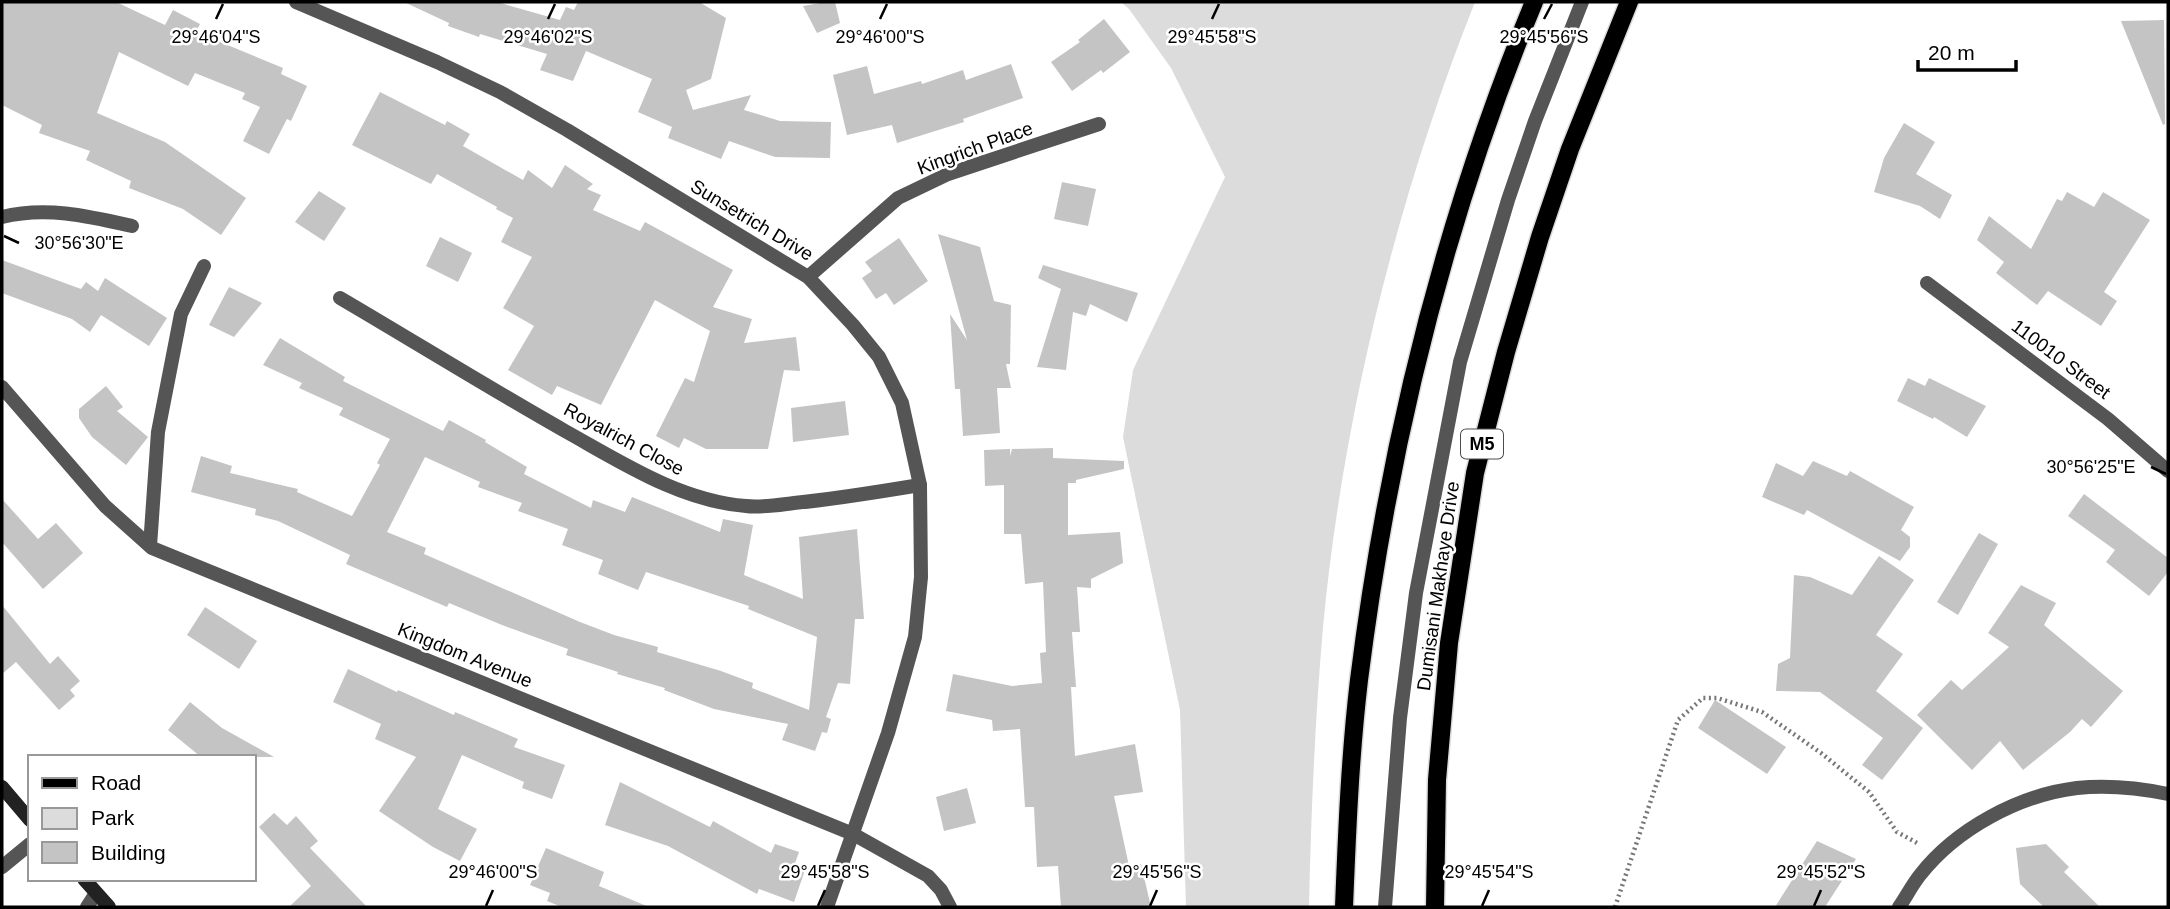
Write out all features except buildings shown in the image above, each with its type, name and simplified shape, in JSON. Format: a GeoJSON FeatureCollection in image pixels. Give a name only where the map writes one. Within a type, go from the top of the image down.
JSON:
{"type":"FeatureCollection","features":[{"type":"Feature","properties":{"kind":"main road"},"geometry":{"type":"LineString","coordinates":[[1344,907],[1349,785],[1359,681],[1382,527],[1417,356],[1467,182],[1506,71],[1534,2]]}},
{"type":"Feature","properties":{"kind":"main road","name":"Dumisani Makhaye Drive"},"geometry":{"type":"LineString","coordinates":[[1435,907],[1437,780],[1449,643],[1475,473],[1506,352],[1540,237],[1570,149],[1629,2]]}},
{"type":"Feature","properties":{"kind":"street","name":"Sunsetrich Drive"},"geometry":{"type":"LineString","coordinates":[[296,2],[437,62],[500,92],[567,130],[808,277],[879,357],[902,403],[920,485],[921,577],[915,637],[888,733],[827,907]]}},
{"type":"Feature","properties":{"kind":"street"},"geometry":{"type":"LineString","coordinates":[[1385,907],[1401,718],[1416,593],[1460,362],[1526,147],[1582,2]]}},
{"type":"Feature","properties":{"kind":"street","name":"Kingrich Place"},"geometry":{"type":"LineString","coordinates":[[808,277],[898,198],[948,174],[1099,124]]}},
{"type":"Feature","properties":{"kind":"street"},"geometry":{"type":"LineString","coordinates":[[2,217],[23,212],[75,213],[132,226]]}},
{"type":"Feature","properties":{"kind":"street"},"geometry":{"type":"LineString","coordinates":[[150,546],[158,432],[181,314],[204,266]]}},
{"type":"Feature","properties":{"kind":"street","name":"110010 Street"},"geometry":{"type":"LineString","coordinates":[[1927,283],[2108,419],[2168,471]]}},
{"type":"Feature","properties":{"kind":"street","name":"Royalrich Close"},"geometry":{"type":"LineString","coordinates":[[340,298],[634,469],[716,503],[749,507],[776,505],[920,485]]}},
{"type":"Feature","properties":{"kind":"street","name":"Kingdom Avenue"},"geometry":{"type":"LineString","coordinates":[[2,387],[104,506],[150,546],[853,834],[928,876],[941,890],[950,907]]}},
{"type":"Feature","properties":{"kind":"street"},"geometry":{"type":"LineString","coordinates":[[2,787],[28,818]]}},
{"type":"Feature","properties":{"kind":"street"},"geometry":{"type":"LineString","coordinates":[[1899,907],[1919,876],[1970,827],[2020,802],[2077,788],[2139,788],[2168,794]]}},
{"type":"Feature","properties":{"kind":"street"},"geometry":{"type":"LineString","coordinates":[[2,867],[28,846]]}},
{"type":"Feature","properties":{"kind":"street"},"geometry":{"type":"LineString","coordinates":[[1390,858],[1392,907]]}},
{"type":"Feature","properties":{"kind":"street"},"geometry":{"type":"LineString","coordinates":[[85,881],[108,907]]}},
{"type":"Feature","properties":{"kind":"street"},"geometry":{"type":"LineString","coordinates":[[87,907],[96,893]]}},
{"type":"Feature","properties":{"kind":"path"},"geometry":{"type":"LineString","coordinates":[[1615,907],[1678,720],[1703,698],[1717,698],[1762,712],[1822,753],[1869,792],[1897,832],[1939,855]]}},
{"type":"Feature","properties":{"kind":"green space"},"geometry":{"type":"Polygon","coordinates":[[[1121,2],[1475,2],[1447,76],[1398,230],[1359,388],[1344,468],[1320,662],[1309,907],[1186,907],[1180,710],[1123,437],[1133,370],[1225,177],[1171,68],[1129,9],[1121,2]]]}}]}
